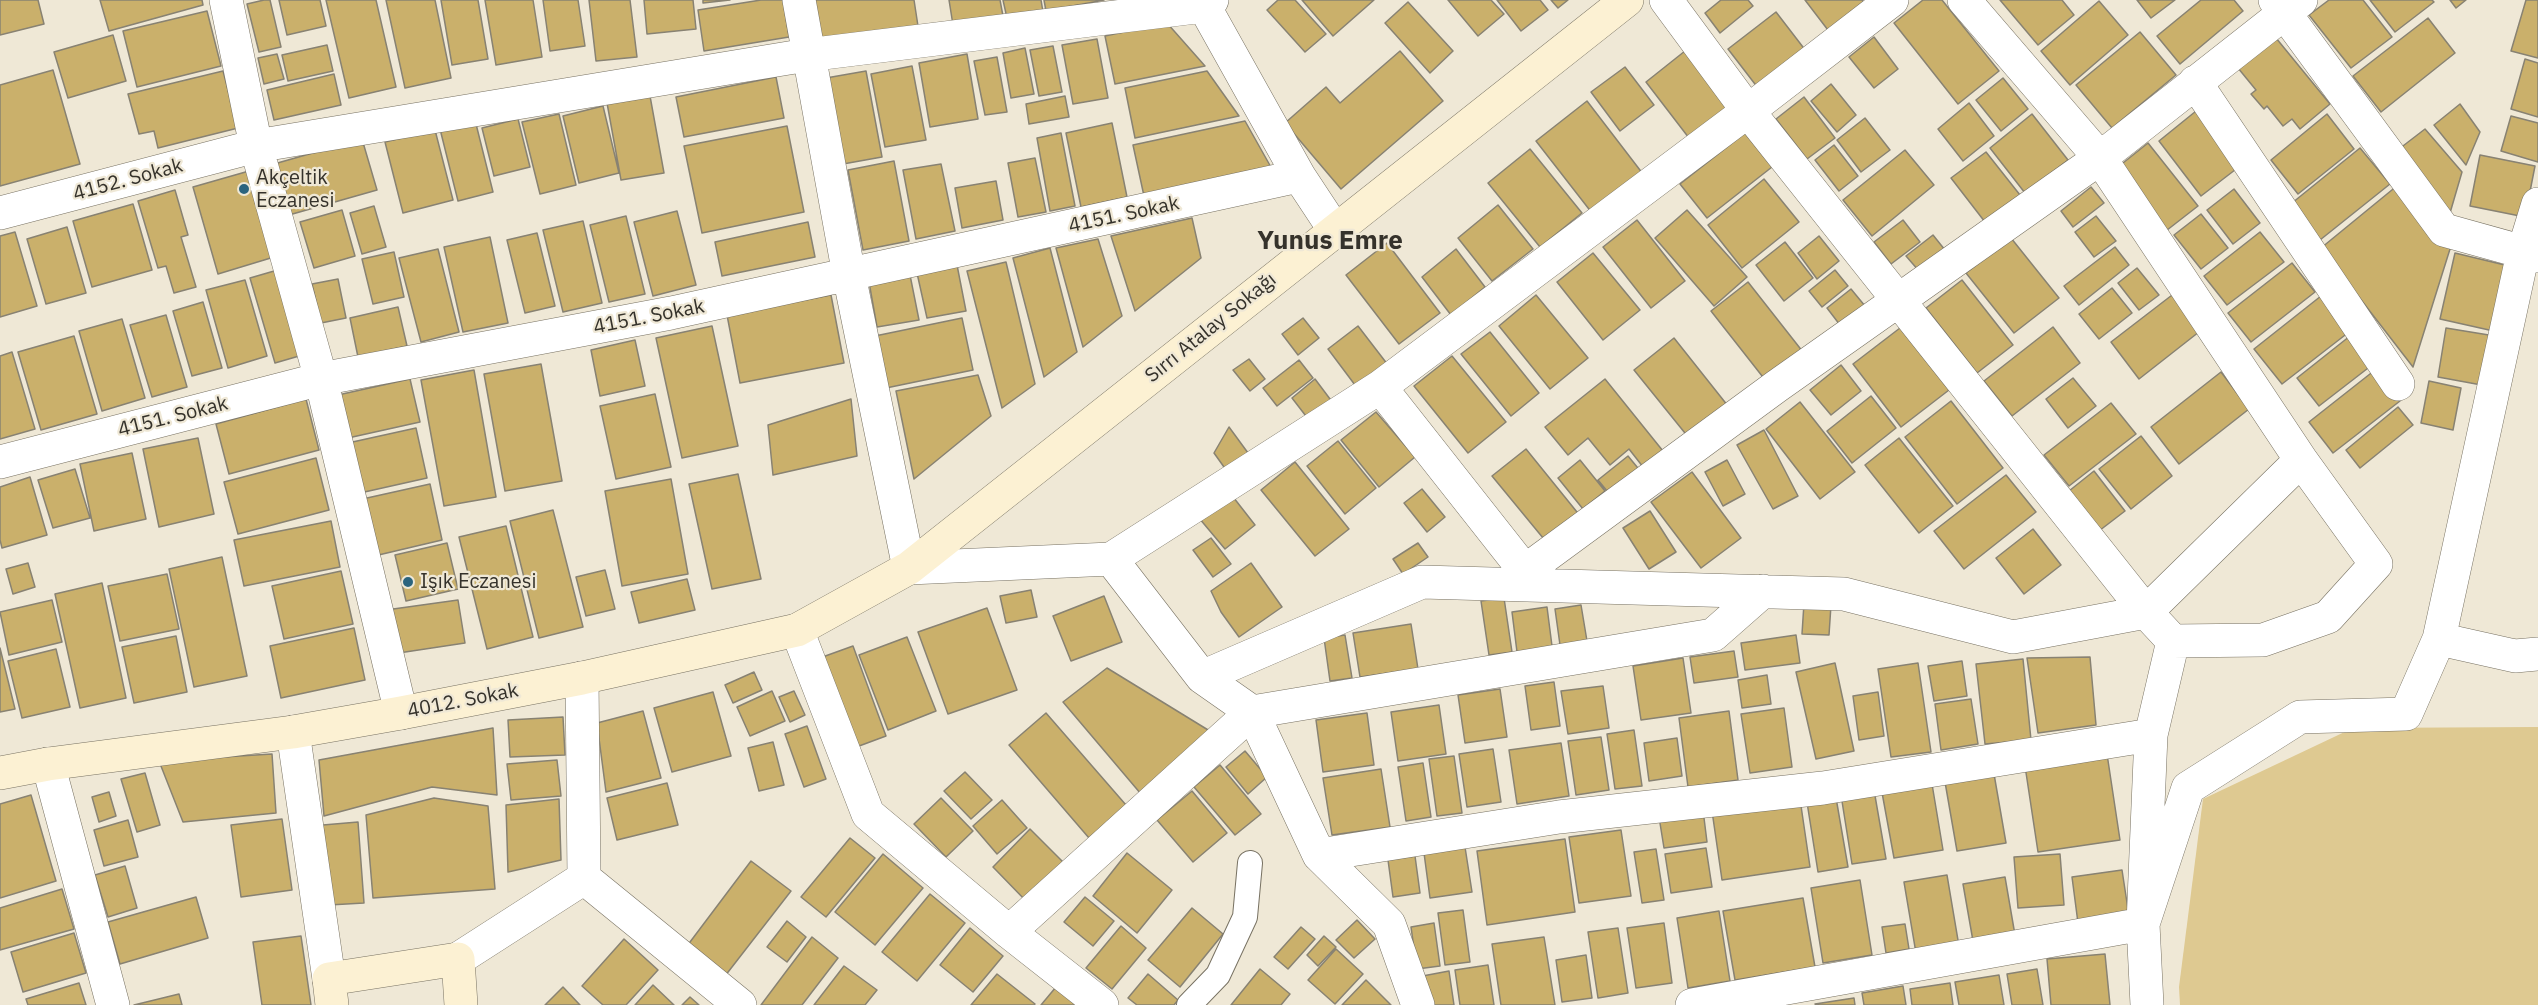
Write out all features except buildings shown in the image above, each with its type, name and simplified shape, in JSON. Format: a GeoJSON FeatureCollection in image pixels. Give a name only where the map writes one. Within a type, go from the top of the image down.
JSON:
{"type":"FeatureCollection","features":[{"type":"Feature","properties":{"kind":"main road","name":"Sırrı Atalay Sokağı"},"geometry":{"type":"LineString","coordinates":[[909,568],[1334,229],[1627,0]]}},
{"type":"Feature","properties":{"kind":"main road","name":"4012. Sokak"},"geometry":{"type":"LineString","coordinates":[[0,773],[48,764],[293,732],[401,713],[582,678],[797,630],[909,568]]}},
{"type":"Feature","properties":{"kind":"main road"},"geometry":{"type":"LineString","coordinates":[[330,992],[458,960],[461,1005]]}},
{"type":"Feature","properties":{"kind":"street"},"geometry":{"type":"LineString","coordinates":[[226,0],[255,146],[321,379],[401,713]]}},
{"type":"Feature","properties":{"kind":"street"},"geometry":{"type":"LineString","coordinates":[[799,0],[807,55],[849,276],[909,568],[1111,559],[1380,387],[1892,0]]}},
{"type":"Feature","properties":{"kind":"street"},"geometry":{"type":"LineString","coordinates":[[1666,0],[1748,111],[1897,300],[2146,612],[2173,641],[2263,640],[2328,617],[2376,564],[2301,460],[2100,158],[1964,0]]}},
{"type":"Feature","properties":{"kind":"street"},"geometry":{"type":"LineString","coordinates":[[1208,3],[1299,176],[1334,229]]}},
{"type":"Feature","properties":{"kind":"street","name":"4152. Sokak"},"geometry":{"type":"LineString","coordinates":[[0,213],[255,146],[807,55],[1208,3]]}},
{"type":"Feature","properties":{"kind":"street"},"geometry":{"type":"LineString","coordinates":[[1380,387],[1525,571],[1897,300],[2100,158],[2287,4],[2444,230],[2531,254]]}},
{"type":"Feature","properties":{"kind":"street"},"geometry":{"type":"LineString","coordinates":[[2195,82],[2398,384]]}},
{"type":"Feature","properties":{"kind":"street","name":"4151. Sokak"},"geometry":{"type":"LineString","coordinates":[[0,462],[321,379],[671,313],[1299,176]]}},
{"type":"Feature","properties":{"kind":"street"},"geometry":{"type":"LineString","coordinates":[[2143,924],[2188,788],[2300,717],[2406,714],[2439,639],[2531,254],[2538,204]]}},
{"type":"Feature","properties":{"kind":"street"},"geometry":{"type":"LineString","coordinates":[[1202,677],[1422,582],[1844,594],[2013,637],[2146,612],[2301,460]]}},
{"type":"Feature","properties":{"kind":"street"},"geometry":{"type":"LineString","coordinates":[[1111,559],[1202,677],[1252,712],[1319,855],[1389,924],[1418,1005]]}},
{"type":"Feature","properties":{"kind":"street"},"geometry":{"type":"LineString","coordinates":[[1008,932],[1252,712],[1713,634],[1764,591]]}},
{"type":"Feature","properties":{"kind":"street"},"geometry":{"type":"LineString","coordinates":[[797,630],[868,814],[1008,932],[1102,1005]]}},
{"type":"Feature","properties":{"kind":"street"},"geometry":{"type":"LineString","coordinates":[[2439,639],[2515,656],[2538,654]]}},
{"type":"Feature","properties":{"kind":"street"},"geometry":{"type":"LineString","coordinates":[[2147,1005],[2143,924],[2151,735],[2173,641]]}},
{"type":"Feature","properties":{"kind":"street"},"geometry":{"type":"LineString","coordinates":[[582,678],[584,878]]}},
{"type":"Feature","properties":{"kind":"street"},"geometry":{"type":"LineString","coordinates":[[293,732],[330,992]]}},
{"type":"Feature","properties":{"kind":"street"},"geometry":{"type":"LineString","coordinates":[[1319,855],[1558,817],[1823,788],[2151,735]]}},
{"type":"Feature","properties":{"kind":"street"},"geometry":{"type":"LineString","coordinates":[[48,764],[113,1005]]}},
{"type":"Feature","properties":{"kind":"street"},"geometry":{"type":"LineString","coordinates":[[458,960],[584,878]]}},
{"type":"Feature","properties":{"kind":"street"},"geometry":{"type":"LineString","coordinates":[[584,878],[740,1005]]}},
{"type":"Feature","properties":{"kind":"street"},"geometry":{"type":"LineString","coordinates":[[1692,1005],[2143,924]]}},
{"type":"Feature","properties":{"kind":"lane"},"geometry":{"type":"LineString","coordinates":[[1189,1005],[1218,975],[1245,917],[1250,863]]}},
{"type":"Feature","properties":{"kind":"shaded area"},"geometry":{"type":"Polygon","coordinates":[[[2538,727],[2538,1005],[2180,1005],[2179,987],[2203,799],[2353,728],[2538,727]]]}},
{"type":"Feature","properties":{"kind":"place","name":"Akçeltik Eczanesi"},"geometry":{"type":"Point","coordinates":[244,189]}},
{"type":"Feature","properties":{"kind":"place","name":"Işık Eczanesi"},"geometry":{"type":"Point","coordinates":[408,582]}},
{"type":"Feature","properties":{"kind":"district","name":"Yunus Emre"},"geometry":{"type":"Point","coordinates":[1330,241]}}]}
